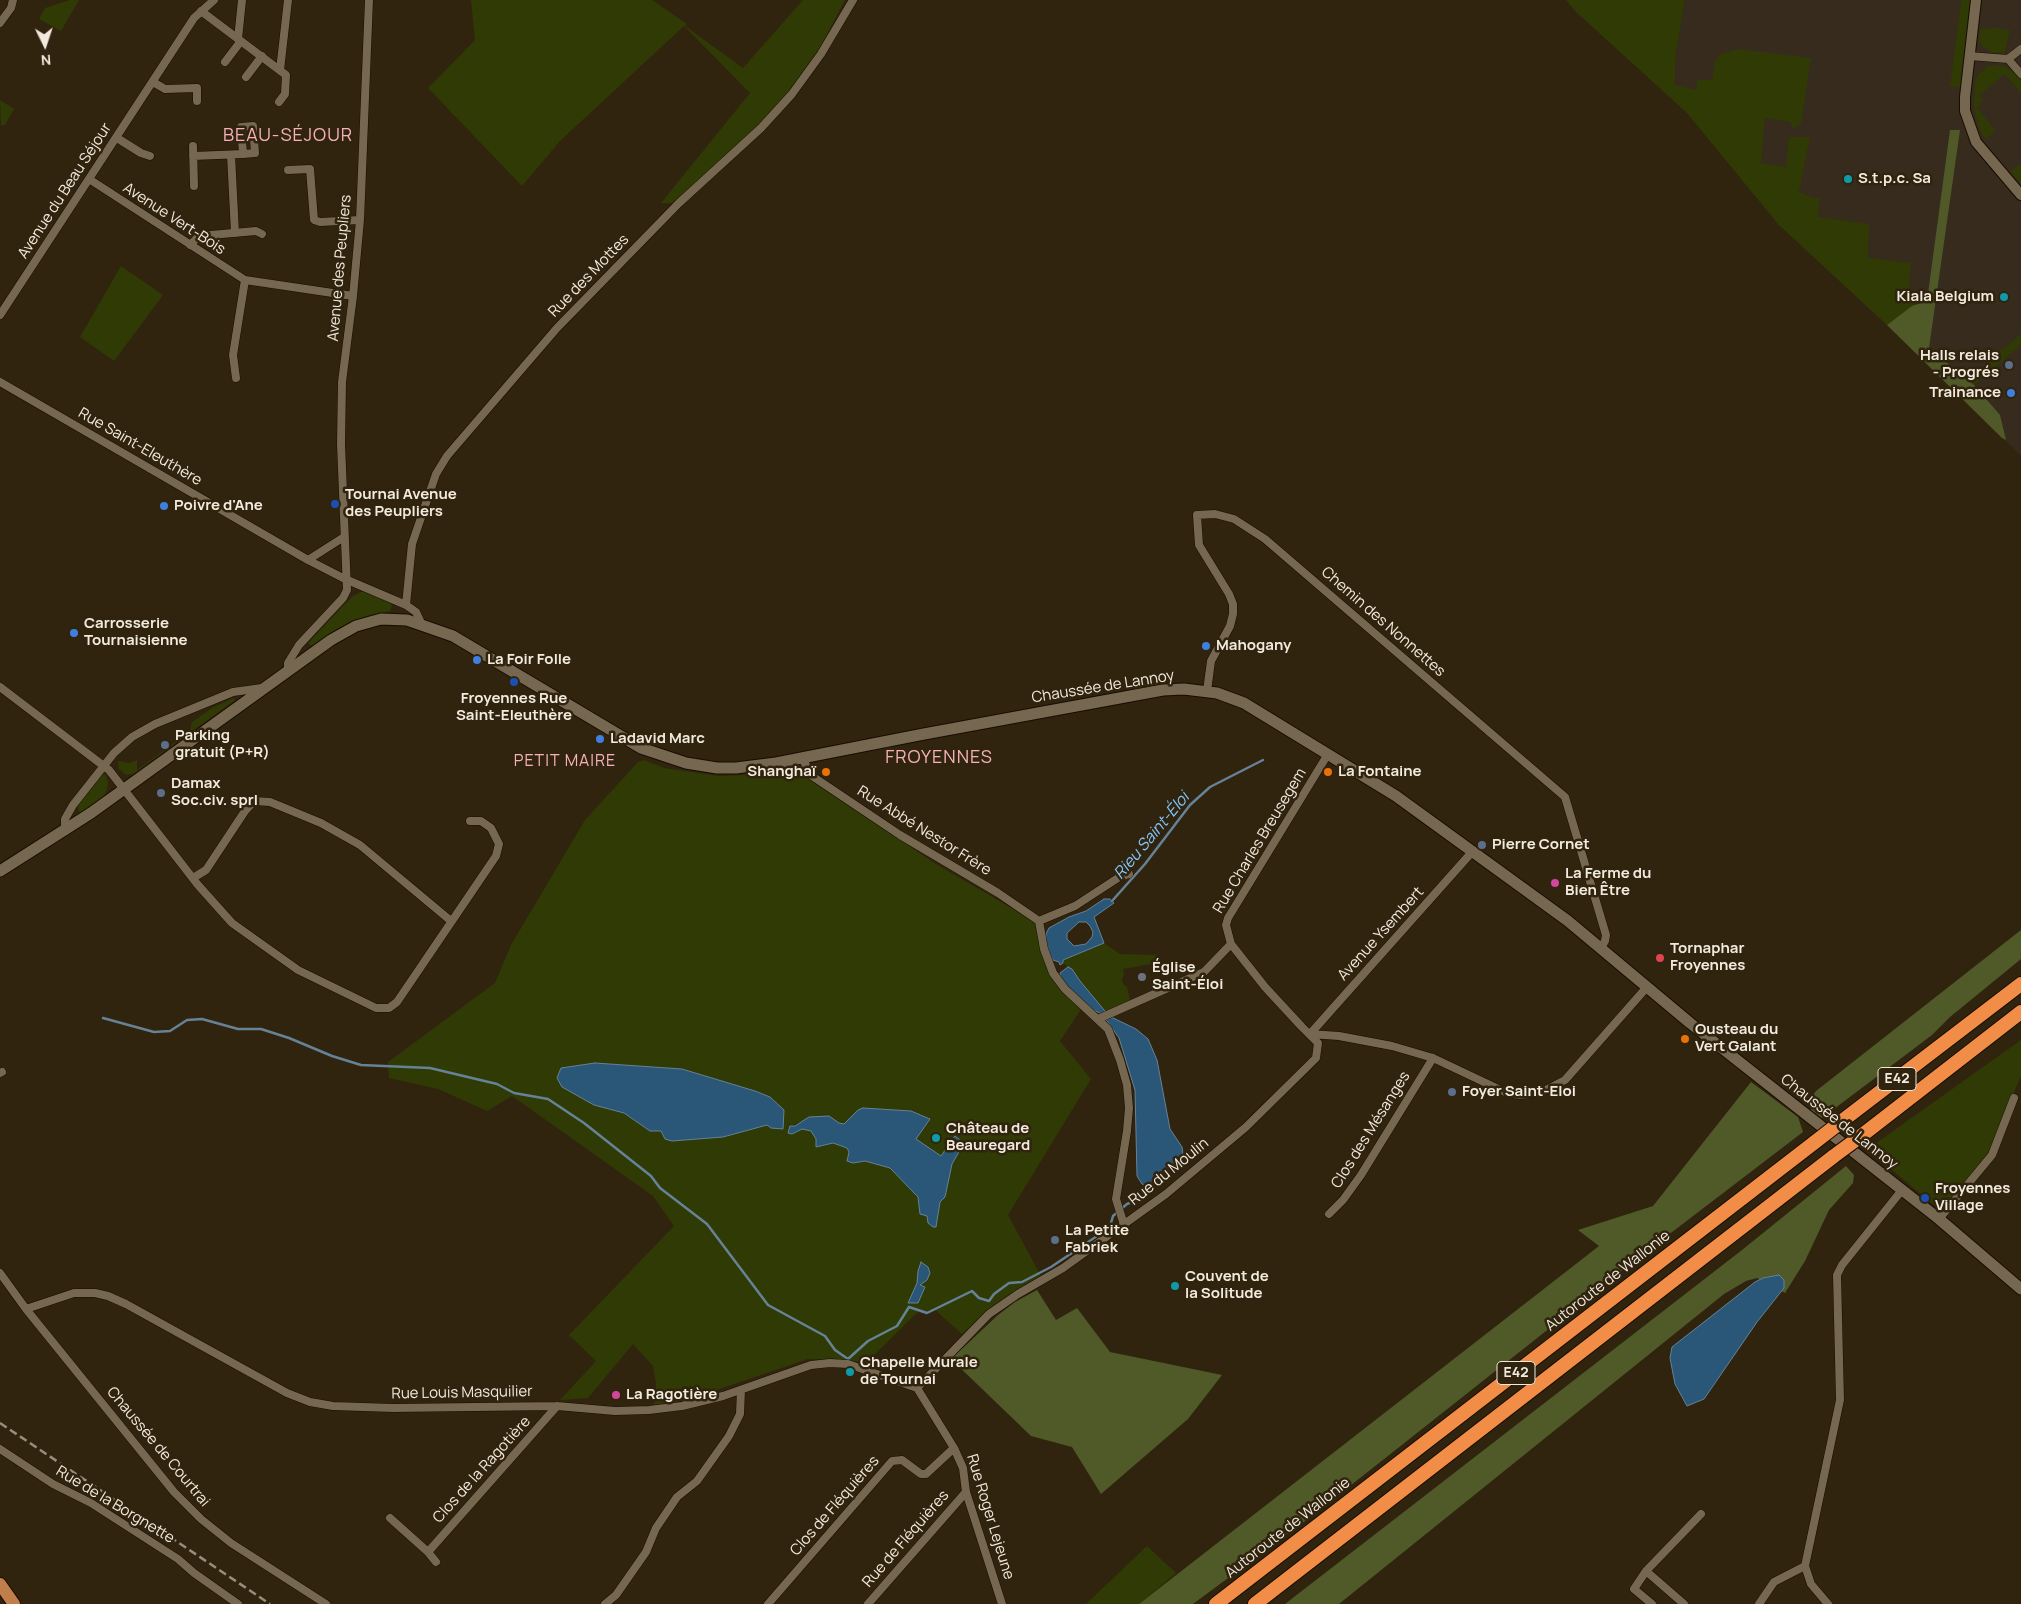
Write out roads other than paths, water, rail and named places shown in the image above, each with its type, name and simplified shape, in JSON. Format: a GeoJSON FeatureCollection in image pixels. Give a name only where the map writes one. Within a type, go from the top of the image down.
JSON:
{"type":"FeatureCollection","features":[{"type":"Feature","properties":{"kind":"highway","name":"Autoroute de Wallonie"},"geometry":{"type":"LineString","coordinates":[[1216,1604],[2021,984]]}},
{"type":"Feature","properties":{"kind":"highway","name":"E42"},"geometry":{"type":"LineString","coordinates":[[1254,1604],[2021,1012]]}},
{"type":"Feature","properties":{"kind":"highway"},"geometry":{"type":"LineString","coordinates":[[2008,1023],[2021,1017]]}},
{"type":"Feature","properties":{"kind":"main road","name":"Chaussée de Lannoy"},"geometry":{"type":"LineString","coordinates":[[0,870],[65,831],[331,640],[356,626],[388,619],[421,623],[453,636],[623,738],[655,754],[686,763],[716,768],[754,766],[802,758],[1163,690],[1207,691],[1230,696],[1244,703],[1396,796],[1562,916],[1647,987],[1939,1219],[2021,1289]]}},
{"type":"Feature","properties":{"kind":"main road"},"geometry":{"type":"LineString","coordinates":[[0,1584],[14,1604]]}},
{"type":"Feature","properties":{"kind":"street"},"geometry":{"type":"LineString","coordinates":[[0,23],[11,8],[13,0]]}},
{"type":"Feature","properties":{"kind":"street","name":"Avenue du Beau Séjour"},"geometry":{"type":"LineString","coordinates":[[0,315],[194,18],[214,0]]}},
{"type":"Feature","properties":{"kind":"street"},"geometry":{"type":"LineString","coordinates":[[225,62],[239,40],[242,0]]}},
{"type":"Feature","properties":{"kind":"street"},"geometry":{"type":"LineString","coordinates":[[280,70],[288,0]]}},
{"type":"Feature","properties":{"kind":"street","name":"Avenue des Peupliers"},"geometry":{"type":"LineString","coordinates":[[288,670],[288,663],[299,645],[343,598],[347,590],[345,579],[341,444],[342,382],[360,220],[370,0]]}},
{"type":"Feature","properties":{"kind":"street","name":"Rue des Mottes"},"geometry":{"type":"LineString","coordinates":[[406,605],[412,544],[436,474],[447,456],[557,328],[679,203],[761,128],[785,102],[821,54],[853,0]]}},
{"type":"Feature","properties":{"kind":"street"},"geometry":{"type":"LineString","coordinates":[[1976,0],[1965,97],[1968,125],[1976,142],[2021,195]]}},
{"type":"Feature","properties":{"kind":"street"},"geometry":{"type":"LineString","coordinates":[[201,11],[286,75],[285,94],[279,102]]}},
{"type":"Feature","properties":{"kind":"street"},"geometry":{"type":"LineString","coordinates":[[1969,56],[2008,59],[2021,49]]}},
{"type":"Feature","properties":{"kind":"street"},"geometry":{"type":"LineString","coordinates":[[246,77],[262,56]]}},
{"type":"Feature","properties":{"kind":"street"},"geometry":{"type":"LineString","coordinates":[[2008,59],[2021,74]]}},
{"type":"Feature","properties":{"kind":"street"},"geometry":{"type":"LineString","coordinates":[[153,82],[165,89],[197,88],[198,101]]}},
{"type":"Feature","properties":{"kind":"street"},"geometry":{"type":"LineString","coordinates":[[117,138],[141,153],[150,156]]}},
{"type":"Feature","properties":{"kind":"street"},"geometry":{"type":"LineString","coordinates":[[193,146],[194,186]]}},
{"type":"Feature","properties":{"kind":"street"},"geometry":{"type":"LineString","coordinates":[[193,156],[243,154]]}},
{"type":"Feature","properties":{"kind":"street"},"geometry":{"type":"LineString","coordinates":[[231,155],[235,233]]}},
{"type":"Feature","properties":{"kind":"street"},"geometry":{"type":"LineString","coordinates":[[288,170],[310,170],[314,220],[320,222],[360,220]]}},
{"type":"Feature","properties":{"kind":"street","name":"Avenue Vert-Bois"},"geometry":{"type":"LineString","coordinates":[[89,179],[245,280],[353,296]]}},
{"type":"Feature","properties":{"kind":"street"},"geometry":{"type":"LineString","coordinates":[[190,245],[199,236],[256,231],[262,234]]}},
{"type":"Feature","properties":{"kind":"street"},"geometry":{"type":"LineString","coordinates":[[236,378],[233,356],[245,280]]}},
{"type":"Feature","properties":{"kind":"street","name":"Rue Saint-Eleuthère"},"geometry":{"type":"LineString","coordinates":[[0,382],[308,560],[345,579],[406,605]]}},
{"type":"Feature","properties":{"kind":"street","name":"Chemin des Nonnettes"},"geometry":{"type":"LineString","coordinates":[[1207,691],[1211,661],[1230,626],[1233,614],[1233,604],[1229,594],[1199,546],[1197,515],[1215,514],[1234,519],[1265,539],[1564,797],[1606,935],[1601,948]]}},
{"type":"Feature","properties":{"kind":"street"},"geometry":{"type":"LineString","coordinates":[[308,560],[344,538]]}},
{"type":"Feature","properties":{"kind":"street"},"geometry":{"type":"LineString","coordinates":[[406,605],[416,612],[421,623]]}},
{"type":"Feature","properties":{"kind":"street"},"geometry":{"type":"LineString","coordinates":[[0,687],[104,765],[125,789],[193,878],[232,924],[298,970],[376,1008],[388,1008],[397,1002],[496,856],[499,844],[491,828],[481,821],[470,820]]}},
{"type":"Feature","properties":{"kind":"street"},"geometry":{"type":"LineString","coordinates":[[65,831],[65,819],[73,806],[104,765],[132,737],[155,724],[234,692],[264,688]]}},
{"type":"Feature","properties":{"kind":"street","name":"Rue Charles Breusegem"},"geometry":{"type":"LineString","coordinates":[[1231,944],[1226,925],[1228,918],[1328,754]]}},
{"type":"Feature","properties":{"kind":"street","name":"Rue Abbé Nestor Frère"},"geometry":{"type":"LineString","coordinates":[[802,758],[812,776],[900,835],[998,893],[1039,921]]}},
{"type":"Feature","properties":{"kind":"street"},"geometry":{"type":"LineString","coordinates":[[193,878],[206,870],[245,811],[254,801],[270,802],[321,823],[360,845],[451,921]]}},
{"type":"Feature","properties":{"kind":"street","name":"Avenue Ysembert"},"geometry":{"type":"LineString","coordinates":[[1310,1034],[1472,852]]}},
{"type":"Feature","properties":{"kind":"street"},"geometry":{"type":"LineString","coordinates":[[1124,1226],[1119,1212],[1117,1192],[1127,1131],[1129,1108],[1127,1085],[1108,1029],[1099,1018],[1065,989],[1053,973],[1044,949],[1039,921],[1074,906],[1122,876],[1129,874]]}},
{"type":"Feature","properties":{"kind":"street"},"geometry":{"type":"LineString","coordinates":[[1099,1018],[1204,972],[1231,944],[1265,987],[1310,1034],[1339,1036],[1392,1046],[1433,1058],[1506,1093],[1520,1095],[1540,1093],[1565,1080],[1647,987]]}},
{"type":"Feature","properties":{"kind":"street","name":"Rue du Moulin"},"geometry":{"type":"LineString","coordinates":[[917,1388],[959,1343],[1001,1304],[1063,1268],[1124,1226],[1189,1176],[1246,1127],[1316,1058],[1318,1043],[1310,1034]]}},
{"type":"Feature","properties":{"kind":"street","name":"Clos des Mésanges"},"geometry":{"type":"LineString","coordinates":[[1328,1214],[1343,1200],[1361,1175],[1433,1058]]}},
{"type":"Feature","properties":{"kind":"street"},"geometry":{"type":"LineString","coordinates":[[1939,1219],[1992,1155],[2014,1098]]}},
{"type":"Feature","properties":{"kind":"street"},"geometry":{"type":"LineString","coordinates":[[1828,1604],[1811,1584],[1805,1566],[1840,1400],[1837,1274],[1902,1190]]}},
{"type":"Feature","properties":{"kind":"street","name":"Chaussée de Courtrai"},"geometry":{"type":"LineString","coordinates":[[0,1273],[26,1309],[174,1492],[201,1519],[231,1543],[326,1604]]}},
{"type":"Feature","properties":{"kind":"street","name":"Rue Louis Masquilier"},"geometry":{"type":"LineString","coordinates":[[26,1309],[74,1293],[95,1293],[108,1296],[126,1304],[287,1393],[322,1405],[385,1408],[557,1406],[615,1411],[649,1410],[682,1406],[740,1390],[811,1365],[830,1363],[848,1364],[917,1388]]}},
{"type":"Feature","properties":{"kind":"street","name":"Rue Roger Lejeune"},"geometry":{"type":"LineString","coordinates":[[917,1388],[954,1448],[963,1468],[966,1492],[1002,1604]]}},
{"type":"Feature","properties":{"kind":"street"},"geometry":{"type":"LineString","coordinates":[[605,1604],[616,1595],[646,1552],[656,1528],[677,1496],[697,1481],[729,1436],[740,1414],[740,1390]]}},
{"type":"Feature","properties":{"kind":"street","name":"Clos de la Ragotière"},"geometry":{"type":"LineString","coordinates":[[428,1552],[557,1406]]}},
{"type":"Feature","properties":{"kind":"street","name":"Clos de Fléquières"},"geometry":{"type":"LineString","coordinates":[[768,1604],[892,1461],[902,1460],[921,1474],[926,1474],[954,1448]]}},
{"type":"Feature","properties":{"kind":"street","name":"Rue de la Borgnette"},"geometry":{"type":"LineString","coordinates":[[0,1449],[53,1484],[91,1503],[178,1559],[194,1573],[238,1604]]}},
{"type":"Feature","properties":{"kind":"street","name":"Rue de Fléquières"},"geometry":{"type":"LineString","coordinates":[[868,1604],[966,1492]]}},
{"type":"Feature","properties":{"kind":"street"},"geometry":{"type":"LineString","coordinates":[[1652,1604],[1634,1589],[1646,1571],[1701,1514]]}},
{"type":"Feature","properties":{"kind":"street"},"geometry":{"type":"LineString","coordinates":[[390,1518],[428,1552],[436,1562]]}},
{"type":"Feature","properties":{"kind":"street"},"geometry":{"type":"LineString","coordinates":[[1758,1604],[1774,1582],[1805,1566]]}},
{"type":"Feature","properties":{"kind":"street"},"geometry":{"type":"LineString","coordinates":[[1646,1571],[1684,1604]]}},
{"type":"Feature","properties":{"kind":"water"},"geometry":{"type":"Polygon","coordinates":[[[1104,899],[1110,899],[1114,903],[1094,917],[1104,943],[1063,960],[1063,963],[1060,965],[1059,962],[1053,960],[1049,952],[1046,934],[1049,928],[1069,917],[1086,911],[1104,899]],[[1079,922],[1067,933],[1067,939],[1074,946],[1086,944],[1092,937],[1093,932],[1086,922],[1079,922]]]}},
{"type":"Feature","properties":{"kind":"water"},"geometry":{"type":"Polygon","coordinates":[[[1068,967],[1072,969],[1109,1016],[1136,1029],[1148,1039],[1157,1060],[1170,1129],[1182,1147],[1183,1154],[1169,1171],[1151,1187],[1142,1184],[1137,1176],[1135,1090],[1119,1038],[1102,1014],[1091,1009],[1060,980],[1060,973],[1068,967]]]}},
{"type":"Feature","properties":{"kind":"water"},"geometry":{"type":"Polygon","coordinates":[[[595,1063],[682,1069],[755,1091],[770,1097],[784,1110],[783,1129],[771,1128],[767,1125],[723,1137],[672,1141],[665,1139],[661,1131],[650,1131],[624,1113],[594,1105],[562,1087],[557,1078],[561,1068],[595,1063]]]}},
{"type":"Feature","properties":{"kind":"water"},"geometry":{"type":"Polygon","coordinates":[[[863,1108],[911,1111],[930,1119],[916,1139],[941,1156],[955,1136],[964,1143],[952,1164],[945,1197],[940,1202],[936,1227],[928,1223],[927,1216],[920,1214],[918,1197],[890,1168],[865,1161],[853,1163],[847,1161],[849,1152],[847,1148],[833,1143],[816,1147],[816,1139],[811,1131],[802,1129],[792,1134],[788,1133],[790,1126],[795,1126],[809,1117],[829,1116],[844,1124],[858,1110],[863,1108]]]}},
{"type":"Feature","properties":{"kind":"water"},"geometry":{"type":"Polygon","coordinates":[[[921,1262],[928,1267],[930,1273],[927,1280],[920,1285],[925,1287],[918,1303],[908,1303],[917,1283],[921,1262]]]}},
{"type":"Feature","properties":{"kind":"water"},"geometry":{"type":"Polygon","coordinates":[[[1779,1275],[1784,1280],[1784,1288],[1757,1322],[1704,1399],[1687,1406],[1675,1384],[1670,1358],[1672,1347],[1755,1282],[1763,1278],[1779,1275]]]}},
{"type":"Feature","properties":{"kind":"waterway","name":"Rieu Saint-Éloi"},"geometry":{"type":"LineString","coordinates":[[1112,901],[1145,864],[1190,805],[1210,787],[1263,760]]}},
{"type":"Feature","properties":{"kind":"waterway"},"geometry":{"type":"LineString","coordinates":[[103,1018],[154,1032],[170,1031],[187,1020],[202,1019],[238,1029],[261,1029],[361,1065],[430,1068],[497,1084],[514,1093],[548,1099],[584,1123],[651,1176],[660,1188],[707,1224],[768,1305],[825,1336],[835,1350],[848,1359],[868,1341],[897,1326],[909,1307],[927,1313],[972,1291],[979,1298],[989,1301],[994,1294],[1009,1283],[1022,1282],[1051,1267],[1106,1230],[1113,1216],[1127,1204],[1142,1198],[1148,1186]]}},
{"type":"Feature","properties":{"kind":"railway"},"geometry":{"type":"LineString","coordinates":[[0,1423],[270,1604]]}},
{"type":"Feature","properties":{"kind":"place","name":"S.t.p.c. Sa"},"geometry":{"type":"Point","coordinates":[1848,179]}},
{"type":"Feature","properties":{"kind":"place","name":"Kiala Belgium"},"geometry":{"type":"Point","coordinates":[2004,297]}},
{"type":"Feature","properties":{"kind":"place","name":"Halls relais - Progrés"},"geometry":{"type":"Point","coordinates":[2009,365]}},
{"type":"Feature","properties":{"kind":"place","name":"Trainance"},"geometry":{"type":"Point","coordinates":[2011,393]}},
{"type":"Feature","properties":{"kind":"place","name":"Tournai Avenue des Peupliers"},"geometry":{"type":"Point","coordinates":[335,504]}},
{"type":"Feature","properties":{"kind":"place","name":"Poivre d'Ane"},"geometry":{"type":"Point","coordinates":[164,506]}},
{"type":"Feature","properties":{"kind":"place","name":"Carrosserie Tournaisienne"},"geometry":{"type":"Point","coordinates":[74,633]}},
{"type":"Feature","properties":{"kind":"place","name":"Mahogany"},"geometry":{"type":"Point","coordinates":[1206,646]}},
{"type":"Feature","properties":{"kind":"place","name":"La Foir Folle"},"geometry":{"type":"Point","coordinates":[477,660]}},
{"type":"Feature","properties":{"kind":"place","name":"Froyennes Rue Saint-Eleuthère"},"geometry":{"type":"Point","coordinates":[514,682]}},
{"type":"Feature","properties":{"kind":"place","name":"Ladavid Marc"},"geometry":{"type":"Point","coordinates":[600,739]}},
{"type":"Feature","properties":{"kind":"place","name":"Parking gratuit (P+R)"},"geometry":{"type":"Point","coordinates":[165,745]}},
{"type":"Feature","properties":{"kind":"place","name":"Shanghaï"},"geometry":{"type":"Point","coordinates":[826,772]}},
{"type":"Feature","properties":{"kind":"place","name":"La Fontaine"},"geometry":{"type":"Point","coordinates":[1328,772]}},
{"type":"Feature","properties":{"kind":"place","name":"Damax Soc.civ. sprl"},"geometry":{"type":"Point","coordinates":[161,793]}},
{"type":"Feature","properties":{"kind":"place","name":"Pierre Cornet"},"geometry":{"type":"Point","coordinates":[1482,845]}},
{"type":"Feature","properties":{"kind":"place","name":"La Ferme du Bien Être"},"geometry":{"type":"Point","coordinates":[1555,883]}},
{"type":"Feature","properties":{"kind":"place","name":"Tornaphar Froyennes"},"geometry":{"type":"Point","coordinates":[1660,958]}},
{"type":"Feature","properties":{"kind":"place","name":"Église Saint-Éloi"},"geometry":{"type":"Point","coordinates":[1142,977]}},
{"type":"Feature","properties":{"kind":"place","name":"Ousteau du Vert Galant"},"geometry":{"type":"Point","coordinates":[1685,1039]}},
{"type":"Feature","properties":{"kind":"place","name":"Foyer Saint-Eloi"},"geometry":{"type":"Point","coordinates":[1452,1092]}},
{"type":"Feature","properties":{"kind":"place","name":"Château de Beauregard"},"geometry":{"type":"Point","coordinates":[936,1138]}},
{"type":"Feature","properties":{"kind":"place","name":"Froyennes Village"},"geometry":{"type":"Point","coordinates":[1925,1198]}},
{"type":"Feature","properties":{"kind":"place","name":"La Petite Fabriek"},"geometry":{"type":"Point","coordinates":[1055,1240]}},
{"type":"Feature","properties":{"kind":"place","name":"Couvent de la Solitude"},"geometry":{"type":"Point","coordinates":[1175,1286]}},
{"type":"Feature","properties":{"kind":"place","name":"Chapelle Murale de Tournai"},"geometry":{"type":"Point","coordinates":[850,1372]}},
{"type":"Feature","properties":{"kind":"place","name":"La Ragotière"},"geometry":{"type":"Point","coordinates":[616,1395]}},
{"type":"Feature","properties":{"kind":"district","name":"BEAU-SÉJOUR"},"geometry":{"type":"Point","coordinates":[288,136]}},
{"type":"Feature","properties":{"kind":"district","name":"FROYENNES"},"geometry":{"type":"Point","coordinates":[939,758]}},
{"type":"Feature","properties":{"kind":"district","name":"PETIT MAIRE"},"geometry":{"type":"Point","coordinates":[565,762]}}]}
